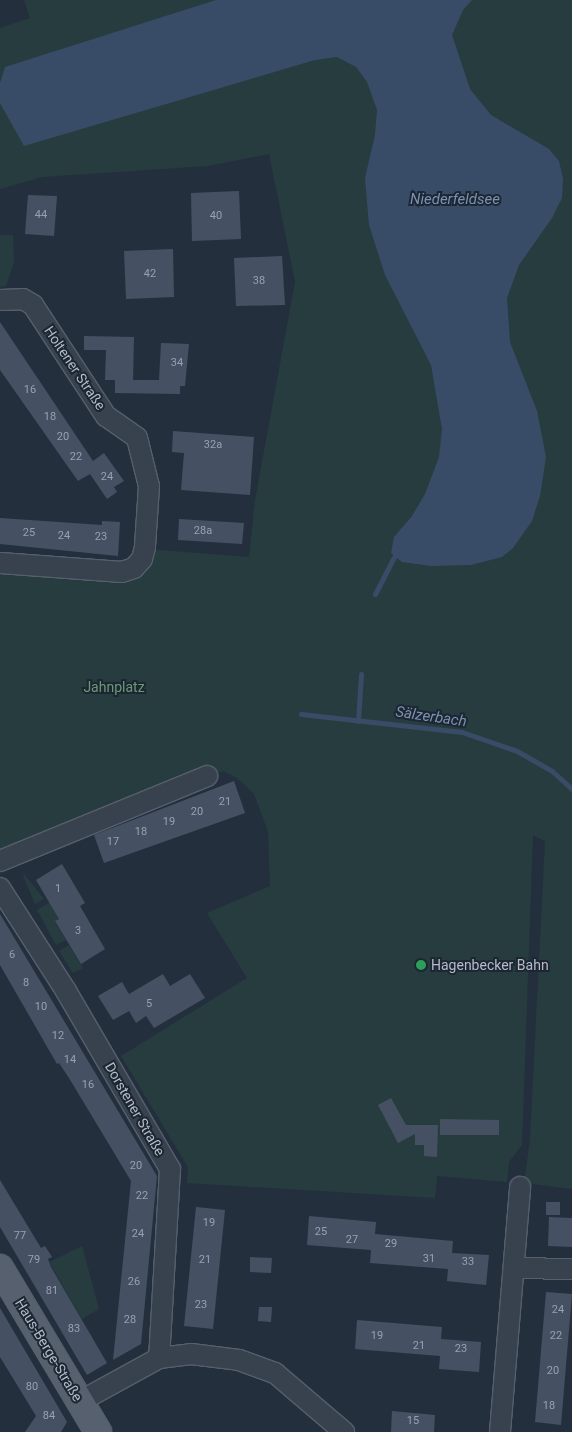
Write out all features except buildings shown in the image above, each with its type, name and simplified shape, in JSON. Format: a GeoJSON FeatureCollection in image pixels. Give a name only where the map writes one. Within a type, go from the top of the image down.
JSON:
{"type":"FeatureCollection","features":[{"type":"Feature","properties":{"kind":"main road","name":"Haus-Berge-Straße"},"geometry":{"type":"LineString","coordinates":[[0,1268],[98,1432]]}},
{"type":"Feature","properties":{"kind":"street","name":"Holtener Straße"},"geometry":{"type":"LineString","coordinates":[[0,300],[23,299],[33,305],[106,416],[137,438],[149,486],[145,547],[142,559],[134,568],[122,572],[0,563]]}},
{"type":"Feature","properties":{"kind":"street"},"geometry":{"type":"LineString","coordinates":[[0,861],[207,776]]}},
{"type":"Feature","properties":{"kind":"street","name":"Dorstener Straße"},"geometry":{"type":"LineString","coordinates":[[0,888],[66,991],[170,1169],[159,1358]]}},
{"type":"Feature","properties":{"kind":"street"},"geometry":{"type":"LineString","coordinates":[[500,1432],[515,1268],[520,1187]]}},
{"type":"Feature","properties":{"kind":"street"},"geometry":{"type":"LineString","coordinates":[[515,1268],[572,1269]]}},
{"type":"Feature","properties":{"kind":"street"},"geometry":{"type":"LineString","coordinates":[[79,1402],[159,1358],[191,1354],[238,1360],[258,1366],[292,1385],[344,1432]]}},
{"type":"Feature","properties":{"kind":"green space","name":"Jahnplatz"},"geometry":{"type":"Polygon","coordinates":[[[24,0],[572,0],[572,1189],[524,1183],[530,1139],[545,841],[533,835],[522,1145],[509,1162],[507,1182],[437,1176],[435,1198],[187,1183],[188,1167],[121,1056],[247,978],[207,913],[270,886],[268,832],[254,794],[237,778],[223,771],[0,858],[0,566],[122,574],[147,549],[249,557],[255,500],[295,282],[269,154],[208,166],[42,177],[0,189],[0,28],[30,18],[24,0]]]}},
{"type":"Feature","properties":{"kind":"green space"},"geometry":{"type":"Polygon","coordinates":[[[0,235],[13,235],[14,263],[6,286],[0,287],[0,235]]]}},
{"type":"Feature","properties":{"kind":"green space"},"geometry":{"type":"Polygon","coordinates":[[[23,873],[44,899],[35,904],[23,873]]]}},
{"type":"Feature","properties":{"kind":"green space"},"geometry":{"type":"Polygon","coordinates":[[[50,902],[59,919],[55,922],[66,940],[56,945],[37,910],[50,902]]]}},
{"type":"Feature","properties":{"kind":"green space"},"geometry":{"type":"Polygon","coordinates":[[[69,945],[83,968],[73,973],[59,951],[69,945]]]}},
{"type":"Feature","properties":{"kind":"green space"},"geometry":{"type":"Polygon","coordinates":[[[82,1246],[99,1309],[82,1319],[49,1262],[82,1246]]]}},
{"type":"Feature","properties":{"kind":"water","name":"Niederfeldsee"},"geometry":{"type":"Polygon","coordinates":[[[216,0],[472,0],[463,10],[452,35],[470,89],[491,115],[549,149],[559,161],[563,179],[562,198],[552,218],[519,265],[507,298],[510,342],[537,411],[546,457],[540,496],[532,521],[513,548],[502,557],[471,565],[431,566],[402,562],[391,553],[394,537],[412,516],[425,494],[439,457],[442,429],[431,365],[385,275],[369,225],[365,178],[375,135],[377,110],[367,82],[356,67],[337,57],[315,60],[24,146],[0,103],[0,83],[5,67],[216,0]]]}},
{"type":"Feature","properties":{"kind":"waterway"},"geometry":{"type":"LineString","coordinates":[[375,594],[394,557]]}},
{"type":"Feature","properties":{"kind":"waterway"},"geometry":{"type":"LineString","coordinates":[[358,721],[361,674]]}},
{"type":"Feature","properties":{"kind":"waterway","name":"Sälzerbach"},"geometry":{"type":"LineString","coordinates":[[301,714],[462,732],[517,751],[552,771],[572,789]]}},
{"type":"Feature","properties":{"kind":"place","name":"Hagenbecker Bahn"},"geometry":{"type":"Point","coordinates":[421,965]}}]}
